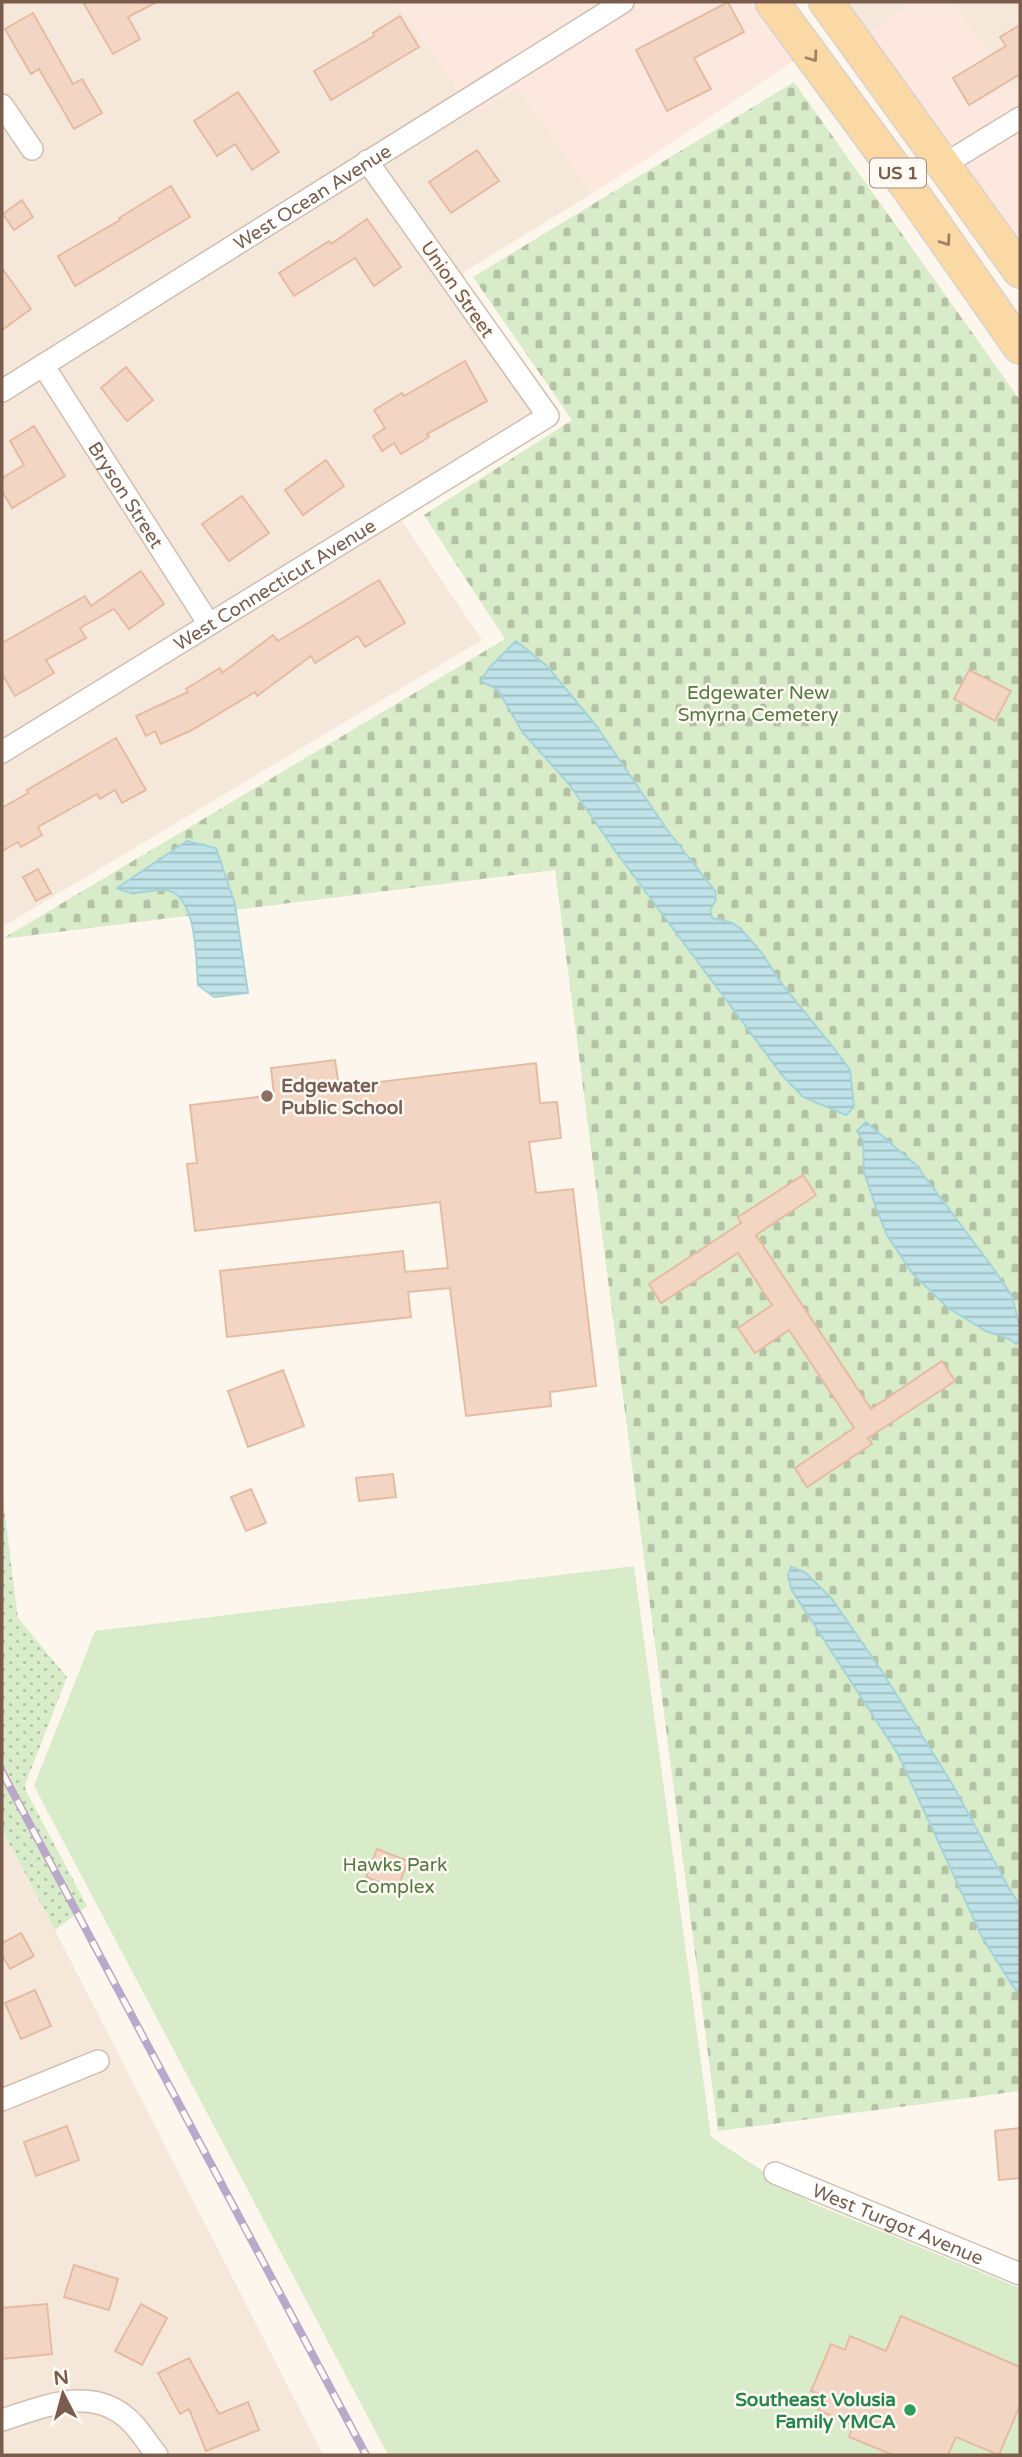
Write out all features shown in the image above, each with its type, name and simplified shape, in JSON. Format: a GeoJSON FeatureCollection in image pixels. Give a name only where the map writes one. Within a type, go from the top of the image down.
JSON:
{"type":"FeatureCollection","features":[{"type":"Feature","properties":{"kind":"main road","name":"US 1"},"geometry":{"type":"LineString","coordinates":[[772,2],[908,187],[1020,347]]}},
{"type":"Feature","properties":{"kind":"main road","name":"US 1"},"geometry":{"type":"LineString","coordinates":[[826,2],[1020,271]]}},
{"type":"Feature","properties":{"kind":"street","name":"West Ocean Avenue"},"geometry":{"type":"LineString","coordinates":[[2,391],[623,2]]}},
{"type":"Feature","properties":{"kind":"street"},"geometry":{"type":"LineString","coordinates":[[2,105],[32,149]]}},
{"type":"Feature","properties":{"kind":"street"},"geometry":{"type":"LineString","coordinates":[[945,164],[1020,118]]}},
{"type":"Feature","properties":{"kind":"street","name":"Union Street"},"geometry":{"type":"LineString","coordinates":[[367,161],[548,416]]}},
{"type":"Feature","properties":{"kind":"street","name":"Bryson Street"},"geometry":{"type":"LineString","coordinates":[[43,365],[209,624]]}},
{"type":"Feature","properties":{"kind":"street","name":"West Connecticut Avenue"},"geometry":{"type":"LineString","coordinates":[[2,752],[548,416]]}},
{"type":"Feature","properties":{"kind":"street"},"geometry":{"type":"LineString","coordinates":[[2,2101],[98,2061]]}},
{"type":"Feature","properties":{"kind":"street","name":"West Turgot Avenue"},"geometry":{"type":"LineString","coordinates":[[775,2173],[1020,2274]]}},
{"type":"Feature","properties":{"kind":"street"},"geometry":{"type":"LineString","coordinates":[[2,2420],[49,2405],[81,2400],[107,2405],[132,2423],[157,2455]]}},
{"type":"Feature","properties":{"kind":"shaded area"},"geometry":{"type":"Polygon","coordinates":[[[2,2],[396,2],[475,113],[518,87],[591,194],[464,272],[463,287],[540,426],[419,506],[402,521],[482,640],[2,927],[2,2]]]}},
{"type":"Feature","properties":{"kind":"shaded area"},"geometry":{"type":"Polygon","coordinates":[[[396,2],[750,2],[794,61],[591,194],[518,88],[475,113],[396,2]]]}},
{"type":"Feature","properties":{"kind":"shaded area"},"geometry":{"type":"Polygon","coordinates":[[[841,2],[915,2],[866,36],[841,2]]]}},
{"type":"Feature","properties":{"kind":"shaded area"},"geometry":{"type":"Polygon","coordinates":[[[915,2],[951,2],[1017,93],[1020,92],[1020,252],[866,36],[915,2]]]}},
{"type":"Feature","properties":{"kind":"shaded area"},"geometry":{"type":"Polygon","coordinates":[[[951,2],[1020,2],[1020,92],[1017,93],[951,2]]]}},
{"type":"Feature","properties":{"kind":"shaded area"},"geometry":{"type":"Polygon","coordinates":[[[2,1830],[55,1930],[323,2455],[2,2455],[2,1830]]]}},
{"type":"Feature","properties":{"kind":"green space","name":"Edgewater New Smyrna Cemetery"},"geometry":{"type":"Polygon","coordinates":[[[794,82],[1020,400],[1020,2091],[718,2131],[555,870],[2,939],[505,639],[424,515],[572,420],[473,277],[794,82]]]}},
{"type":"Feature","properties":{"kind":"green space"},"geometry":{"type":"Polygon","coordinates":[[[2,1491],[18,1618],[67,1677],[25,1785],[87,1906],[55,1930],[2,1830],[2,1491]]]}},
{"type":"Feature","properties":{"kind":"green space","name":"Hawks Park Complex"},"geometry":{"type":"Polygon","coordinates":[[[634,1566],[711,2137],[812,2203],[1020,2288],[1020,2455],[388,2455],[34,1786],[95,1631],[634,1566]]]}},
{"type":"Feature","properties":{"kind":"water"},"geometry":{"type":"Polygon","coordinates":[[[516,641],[547,666],[595,724],[668,831],[715,891],[716,900],[710,910],[712,918],[732,923],[741,929],[850,1070],[854,1107],[846,1115],[803,1097],[782,1075],[616,852],[569,784],[523,733],[498,690],[481,681],[489,668],[516,641]]]}},
{"type":"Feature","properties":{"kind":"water"},"geometry":{"type":"Polygon","coordinates":[[[187,841],[216,848],[235,904],[248,993],[214,997],[198,985],[193,930],[183,902],[175,894],[164,890],[135,893],[117,888],[187,841]]]}},
{"type":"Feature","properties":{"kind":"water"},"geometry":{"type":"Polygon","coordinates":[[[866,1122],[916,1165],[1012,1296],[1020,1328],[1020,1341],[1016,1344],[986,1331],[948,1308],[912,1273],[887,1235],[864,1172],[863,1141],[857,1131],[866,1122]]]}},
{"type":"Feature","properties":{"kind":"water"},"geometry":{"type":"Polygon","coordinates":[[[791,1567],[805,1572],[832,1599],[883,1673],[951,1782],[1020,1905],[1020,1993],[1014,1988],[982,1937],[898,1754],[791,1589],[788,1574],[791,1567]]]}},
{"type":"Feature","properties":{"kind":"building"},"geometry":{"type":"Polygon","coordinates":[[[83,2],[157,2],[128,17],[140,39],[113,54],[83,2]]]}},
{"type":"Feature","properties":{"kind":"building"},"geometry":{"type":"Polygon","coordinates":[[[728,2],[744,32],[694,58],[711,89],[667,111],[636,50],[728,2]]]}},
{"type":"Feature","properties":{"kind":"building"},"geometry":{"type":"Polygon","coordinates":[[[33,13],[73,84],[82,79],[102,113],[74,129],[39,69],[31,74],[5,29],[33,13]]]}},
{"type":"Feature","properties":{"kind":"building"},"geometry":{"type":"Polygon","coordinates":[[[400,16],[419,47],[331,100],[314,71],[374,36],[373,33],[400,16]]]}},
{"type":"Feature","properties":{"kind":"building"},"geometry":{"type":"Polygon","coordinates":[[[1020,25],[1020,74],[969,105],[953,78],[1006,46],[1000,37],[1020,25]]]}},
{"type":"Feature","properties":{"kind":"building"},"geometry":{"type":"Polygon","coordinates":[[[238,92],[279,152],[252,170],[235,144],[217,156],[194,121],[238,92]]]}},
{"type":"Feature","properties":{"kind":"building"},"geometry":{"type":"Polygon","coordinates":[[[477,150],[499,181],[451,213],[429,182],[477,150]]]}},
{"type":"Feature","properties":{"kind":"building"},"geometry":{"type":"Polygon","coordinates":[[[171,186],[190,217],[75,286],[58,256],[171,186]]]}},
{"type":"Feature","properties":{"kind":"building"},"geometry":{"type":"Polygon","coordinates":[[[22,200],[33,217],[14,230],[3,214],[22,200]]]}},
{"type":"Feature","properties":{"kind":"building"},"geometry":{"type":"Polygon","coordinates":[[[367,219],[401,267],[374,286],[355,258],[294,296],[279,273],[329,241],[331,244],[367,219]]]}},
{"type":"Feature","properties":{"kind":"building"},"geometry":{"type":"Polygon","coordinates":[[[2,268],[31,309],[2,330],[2,268]]]}},
{"type":"Feature","properties":{"kind":"building"},"geometry":{"type":"Polygon","coordinates":[[[465,361],[487,401],[427,434],[429,437],[401,454],[394,443],[382,451],[373,436],[385,428],[374,410],[465,361]]]}},
{"type":"Feature","properties":{"kind":"building"},"geometry":{"type":"Polygon","coordinates":[[[126,367],[153,400],[127,421],[101,388],[126,367]]]}},
{"type":"Feature","properties":{"kind":"building"},"geometry":{"type":"Polygon","coordinates":[[[34,426],[65,476],[12,508],[2,491],[2,478],[24,465],[10,441],[34,426]]]}},
{"type":"Feature","properties":{"kind":"building"},"geometry":{"type":"Polygon","coordinates":[[[326,460],[344,486],[303,515],[285,490],[326,460]]]}},
{"type":"Feature","properties":{"kind":"building"},"geometry":{"type":"Polygon","coordinates":[[[242,496],[269,533],[229,561],[202,524],[242,496]]]}},
{"type":"Feature","properties":{"kind":"building"},"geometry":{"type":"Polygon","coordinates":[[[141,571],[164,604],[129,629],[114,609],[80,628],[86,638],[46,660],[54,673],[15,696],[2,674],[2,643],[85,596],[91,606],[141,571]]]}},
{"type":"Feature","properties":{"kind":"building"},"geometry":{"type":"Polygon","coordinates":[[[379,580],[405,623],[365,647],[358,636],[315,663],[311,656],[257,696],[255,692],[192,730],[161,744],[155,731],[146,736],[136,716],[188,692],[186,689],[220,668],[222,673],[273,635],[278,641],[379,580]]]}},
{"type":"Feature","properties":{"kind":"building"},"geometry":{"type":"Polygon","coordinates":[[[969,670],[1011,691],[995,721],[954,699],[969,670]]]}},
{"type":"Feature","properties":{"kind":"building"},"geometry":{"type":"Polygon","coordinates":[[[116,738],[146,790],[122,803],[115,790],[100,799],[97,794],[38,827],[42,835],[21,847],[18,842],[2,851],[2,808],[28,793],[27,790],[116,738]]]}},
{"type":"Feature","properties":{"kind":"building"},"geometry":{"type":"Polygon","coordinates":[[[38,869],[51,893],[36,901],[23,877],[38,869]]]}},
{"type":"Feature","properties":{"kind":"building"},"geometry":{"type":"Polygon","coordinates":[[[335,1060],[339,1087],[536,1063],[540,1103],[557,1102],[561,1138],[529,1142],[536,1193],[573,1189],[596,1386],[550,1392],[551,1406],[466,1416],[450,1288],[408,1292],[411,1317],[227,1337],[220,1271],[403,1251],[405,1272],[448,1268],[440,1202],[195,1231],[187,1164],[197,1163],[190,1105],[274,1095],[271,1068],[335,1060]]]}},
{"type":"Feature","properties":{"kind":"building"},"geometry":{"type":"Polygon","coordinates":[[[803,1175],[816,1195],[756,1235],[871,1409],[942,1361],[955,1381],[868,1438],[872,1444],[807,1487],[795,1468],[854,1428],[789,1330],[755,1353],[738,1328],[772,1305],[738,1253],[661,1303],[649,1284],[741,1223],[738,1217],[803,1175]]]}},
{"type":"Feature","properties":{"kind":"building"},"geometry":{"type":"Polygon","coordinates":[[[283,1370],[304,1426],[248,1447],[228,1391],[283,1370]]]}},
{"type":"Feature","properties":{"kind":"building"},"geometry":{"type":"Polygon","coordinates":[[[393,1474],[396,1497],[359,1501],[356,1478],[393,1474]]]}},
{"type":"Feature","properties":{"kind":"building"},"geometry":{"type":"Polygon","coordinates":[[[251,1489],[266,1523],[246,1531],[231,1497],[251,1489]]]}},
{"type":"Feature","properties":{"kind":"building"},"geometry":{"type":"Polygon","coordinates":[[[377,1849],[408,1861],[397,1889],[366,1877],[377,1849]]]}},
{"type":"Feature","properties":{"kind":"building"},"geometry":{"type":"Polygon","coordinates":[[[21,1933],[34,1956],[10,1969],[2,1955],[2,1943],[21,1933]]]}},
{"type":"Feature","properties":{"kind":"building"},"geometry":{"type":"Polygon","coordinates":[[[35,1990],[51,2026],[21,2039],[5,2003],[35,1990]]]}},
{"type":"Feature","properties":{"kind":"building"},"geometry":{"type":"Polygon","coordinates":[[[67,2126],[79,2160],[36,2176],[24,2142],[67,2126]]]}},
{"type":"Feature","properties":{"kind":"building"},"geometry":{"type":"Polygon","coordinates":[[[1020,2128],[1020,2178],[999,2180],[995,2131],[1020,2128]]]}},
{"type":"Feature","properties":{"kind":"building"},"geometry":{"type":"Polygon","coordinates":[[[74,2265],[118,2279],[109,2310],[64,2297],[74,2265]]]}},
{"type":"Feature","properties":{"kind":"building"},"geometry":{"type":"Polygon","coordinates":[[[47,2304],[52,2354],[2,2359],[2,2308],[47,2304]]]}},
{"type":"Feature","properties":{"kind":"building"},"geometry":{"type":"Polygon","coordinates":[[[141,2304],[167,2318],[142,2365],[115,2351],[141,2304]]]}},
{"type":"Feature","properties":{"kind":"building"},"geometry":{"type":"Polygon","coordinates":[[[901,2316],[1020,2367],[1020,2405],[999,2455],[956,2437],[948,2455],[893,2455],[849,2437],[853,2425],[818,2410],[824,2396],[811,2391],[831,2344],[845,2350],[850,2336],[886,2351],[901,2316]]]}},
{"type":"Feature","properties":{"kind":"building"},"geometry":{"type":"Polygon","coordinates":[[[189,2358],[219,2414],[248,2402],[259,2430],[206,2451],[189,2409],[180,2414],[158,2373],[189,2358]]]}},
{"type":"Feature","properties":{"kind":"railway"},"geometry":{"type":"LineString","coordinates":[[2,1772],[366,2455]]}},
{"type":"Feature","properties":{"kind":"place","name":"Edgewater Public School"},"geometry":{"type":"Point","coordinates":[267,1096]}},
{"type":"Feature","properties":{"kind":"place","name":"Southeast Volusia Family YMCA"},"geometry":{"type":"Point","coordinates":[910,2410]}}]}
